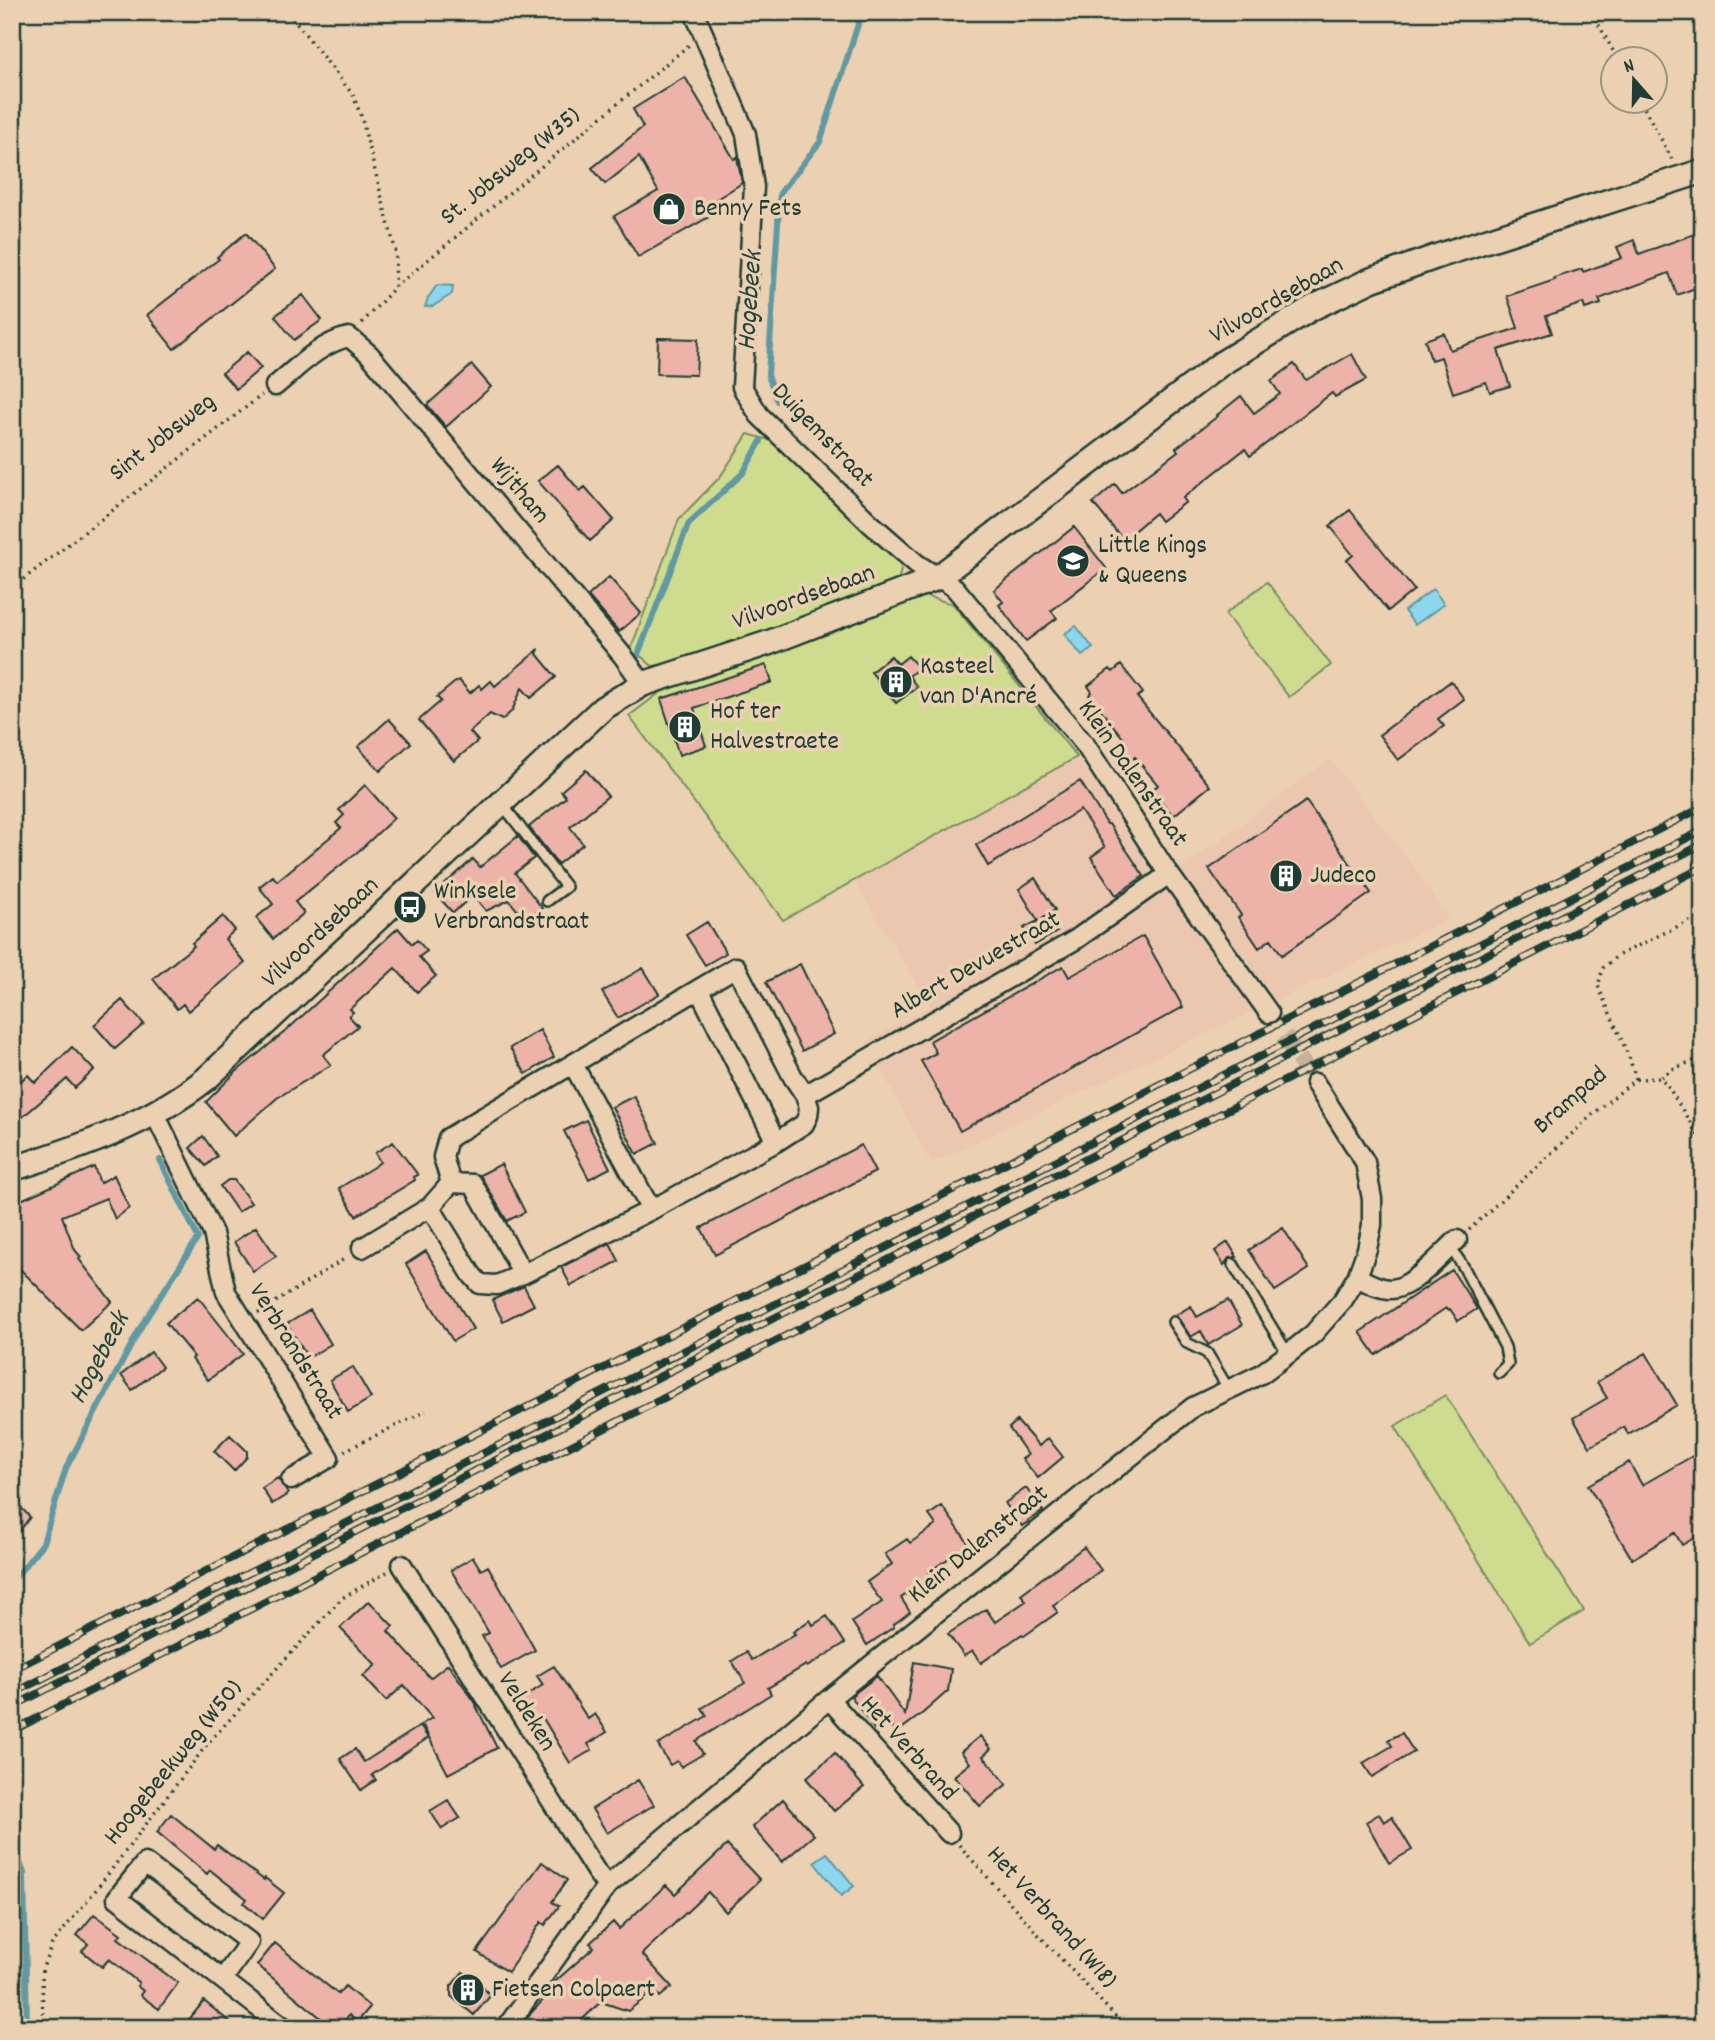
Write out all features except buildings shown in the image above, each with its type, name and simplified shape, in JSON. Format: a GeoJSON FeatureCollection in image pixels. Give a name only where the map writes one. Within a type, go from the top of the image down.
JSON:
{"type":"FeatureCollection","features":[{"type":"Feature","properties":{"kind":"street","name":"Duigemstraat"},"geometry":{"type":"LineString","coordinates":[[694,12],[746,134],[754,187],[742,387],[759,415],[871,524],[937,578]]}},
{"type":"Feature","properties":{"kind":"street","name":"Vilvoordsebaan"},"geometry":{"type":"LineString","coordinates":[[12,1169],[77,1149],[155,1114],[183,1097],[206,1079],[603,708],[643,684],[768,643],[937,578],[1222,363],[1312,307],[1371,280],[1438,256],[1693,174]]}},
{"type":"Feature","properties":{"kind":"street"},"geometry":{"type":"LineString","coordinates":[[275,386],[321,348],[338,339],[349,337]]}},
{"type":"Feature","properties":{"kind":"street","name":"Wijtham"},"geometry":{"type":"LineString","coordinates":[[349,337],[369,354],[623,656],[643,684]]}},
{"type":"Feature","properties":{"kind":"street","name":"Klein Dalenstraat"},"geometry":{"type":"LineString","coordinates":[[937,578],[956,588],[1086,746],[1169,874],[1269,1013]]}},
{"type":"Feature","properties":{"kind":"street","name":"Albert Devuestraat"},"geometry":{"type":"LineString","coordinates":[[805,1095],[1075,940],[1169,874]]}},
{"type":"Feature","properties":{"kind":"street"},"geometry":{"type":"LineString","coordinates":[[430,1207],[472,1275],[480,1284],[497,1285],[651,1210],[776,1142],[804,1124],[809,1107],[736,967],[448,1138],[443,1157],[451,1183]]}},
{"type":"Feature","properties":{"kind":"street"},"geometry":{"type":"LineString","coordinates":[[699,990],[776,1142]]}},
{"type":"Feature","properties":{"kind":"street"},"geometry":{"type":"LineString","coordinates":[[573,1064],[651,1210]]}},
{"type":"Feature","properties":{"kind":"street","name":"Klein Dalenstraat"},"geometry":{"type":"LineString","coordinates":[[506,2028],[607,1886],[829,1699],[1193,1407],[1261,1374],[1314,1334],[1343,1300],[1357,1277],[1372,1225],[1365,1163],[1315,1083]]}},
{"type":"Feature","properties":{"kind":"street","name":"Verbrandstraat"},"geometry":{"type":"LineString","coordinates":[[155,1114],[213,1233],[226,1292],[329,1458],[290,1480]]}},
{"type":"Feature","properties":{"kind":"street"},"geometry":{"type":"LineString","coordinates":[[362,1248],[430,1207],[451,1183]]}},
{"type":"Feature","properties":{"kind":"street"},"geometry":{"type":"LineString","coordinates":[[451,1183],[473,1184],[523,1274]]}},
{"type":"Feature","properties":{"kind":"street"},"geometry":{"type":"LineString","coordinates":[[1357,1277],[1374,1286],[1391,1290],[1417,1277],[1454,1243]]}},
{"type":"Feature","properties":{"kind":"street","name":"Veldeken"},"geometry":{"type":"LineString","coordinates":[[402,1564],[607,1886]]}},
{"type":"Feature","properties":{"kind":"street","name":"Het Verbrand"},"geometry":{"type":"LineString","coordinates":[[829,1699],[949,1833]]}},
{"type":"Feature","properties":{"kind":"street"},"geometry":{"type":"LineString","coordinates":[[223,1979],[249,1942],[145,1863],[117,1898],[285,2028]]}},
{"type":"Feature","properties":{"kind":"lane"},"geometry":{"type":"LineString","coordinates":[[502,804],[566,887],[547,901]]}},
{"type":"Feature","properties":{"kind":"lane"},"geometry":{"type":"LineString","coordinates":[[1454,1243],[1505,1348],[1508,1364],[1499,1373]]}},
{"type":"Feature","properties":{"kind":"lane"},"geometry":{"type":"LineString","coordinates":[[1233,1264],[1288,1354]]}},
{"type":"Feature","properties":{"kind":"lane"},"geometry":{"type":"LineString","coordinates":[[1173,1322],[1187,1343],[1207,1353],[1229,1390]]}},
{"type":"Feature","properties":{"kind":"path"},"geometry":{"type":"LineString","coordinates":[[288,12],[353,95],[361,116],[396,253],[395,287]]}},
{"type":"Feature","properties":{"kind":"path"},"geometry":{"type":"LineString","coordinates":[[1592,12],[1610,46]]}},
{"type":"Feature","properties":{"kind":"path","name":"St. Jobsweg (W35)"},"geometry":{"type":"LineString","coordinates":[[349,337],[395,287],[704,33]]}},
{"type":"Feature","properties":{"kind":"path"},"geometry":{"type":"LineString","coordinates":[[1651,116],[1693,174]]}},
{"type":"Feature","properties":{"kind":"path","name":"Sint Jobsweg"},"geometry":{"type":"LineString","coordinates":[[12,588],[275,386]]}},
{"type":"Feature","properties":{"kind":"path","name":"Brampad"},"geometry":{"type":"LineString","coordinates":[[1454,1243],[1592,1115],[1636,1079],[1598,985],[1603,968],[1617,956],[1703,914]]}},
{"type":"Feature","properties":{"kind":"path"},"geometry":{"type":"LineString","coordinates":[[1636,1079],[1660,1078],[1673,1069],[1703,1057]]}},
{"type":"Feature","properties":{"kind":"path"},"geometry":{"type":"LineString","coordinates":[[1660,1078],[1671,1089],[1703,1144]]}},
{"type":"Feature","properties":{"kind":"path"},"geometry":{"type":"LineString","coordinates":[[244,1321],[362,1248]]}},
{"type":"Feature","properties":{"kind":"path"},"geometry":{"type":"LineString","coordinates":[[329,1458],[426,1411]]}},
{"type":"Feature","properties":{"kind":"path","name":"Hoogebeekweg (W50)"},"geometry":{"type":"LineString","coordinates":[[43,2028],[42,1970],[52,1944],[208,1742],[342,1598],[402,1564]]}},
{"type":"Feature","properties":{"kind":"path","name":"Het Verbrand (W18)"},"geometry":{"type":"LineString","coordinates":[[949,1833],[1126,2028]]}},
{"type":"Feature","properties":{"kind":"shaded area"},"geometry":{"type":"Polygon","coordinates":[[[1077,757],[1163,878],[1183,867],[1330,759],[1413,866],[1448,919],[931,1163],[866,1042],[930,1006],[854,881],[1077,757]]]}},
{"type":"Feature","properties":{"kind":"green space"},"geometry":{"type":"Polygon","coordinates":[[[748,434],[773,441],[902,565],[898,582],[773,631],[652,666],[642,657],[629,654],[679,519],[720,477],[748,434]]]}},
{"type":"Feature","properties":{"kind":"green space"},"geometry":{"type":"Polygon","coordinates":[[[1267,582],[1331,665],[1289,697],[1225,614],[1267,582]]]}},
{"type":"Feature","properties":{"kind":"green space"},"geometry":{"type":"Polygon","coordinates":[[[919,594],[953,604],[1077,757],[783,920],[629,716],[662,691],[919,594]]]}},
{"type":"Feature","properties":{"kind":"green space"},"geometry":{"type":"Polygon","coordinates":[[[1445,1395],[1584,1611],[1530,1643],[1395,1426],[1445,1395]]]}},
{"type":"Feature","properties":{"kind":"water"},"geometry":{"type":"Polygon","coordinates":[[[437,285],[453,286],[452,294],[433,306],[425,307],[428,298],[437,285]]]}},
{"type":"Feature","properties":{"kind":"water"},"geometry":{"type":"Polygon","coordinates":[[[1433,589],[1444,604],[1415,625],[1404,611],[1433,589]]]}},
{"type":"Feature","properties":{"kind":"water"},"geometry":{"type":"Polygon","coordinates":[[[1076,626],[1093,648],[1082,656],[1064,634],[1076,626]]]}},
{"type":"Feature","properties":{"kind":"water"},"geometry":{"type":"Polygon","coordinates":[[[827,1853],[854,1886],[841,1896],[814,1862],[827,1853]]]}},
{"type":"Feature","properties":{"kind":"waterway","name":"Hogebeek"},"geometry":{"type":"LineString","coordinates":[[777,401],[768,375],[780,193],[820,142],[862,12]]}},
{"type":"Feature","properties":{"kind":"waterway","name":"Hogebeek"},"geometry":{"type":"LineString","coordinates":[[637,657],[689,523],[743,473],[761,441]]}},
{"type":"Feature","properties":{"kind":"waterway","name":"Hogebeek"},"geometry":{"type":"LineString","coordinates":[[12,1582],[43,1543],[66,1468],[143,1323],[198,1238],[160,1160]]}},
{"type":"Feature","properties":{"kind":"waterway","name":"Hogebeek"},"geometry":{"type":"LineString","coordinates":[[12,1842],[24,1873],[27,2028]]}},
{"type":"Feature","properties":{"kind":"tunnel"},"geometry":{"type":"LineString","coordinates":[[1269,1013],[1315,1083]]}},
{"type":"Feature","properties":{"kind":"railway"},"geometry":{"type":"LineString","coordinates":[[12,1670],[1703,807]]}},
{"type":"Feature","properties":{"kind":"railway"},"geometry":{"type":"LineString","coordinates":[[12,1694],[1703,830]]}},
{"type":"Feature","properties":{"kind":"railway"},"geometry":{"type":"LineString","coordinates":[[12,1707],[1703,844]]}},
{"type":"Feature","properties":{"kind":"railway"},"geometry":{"type":"LineString","coordinates":[[12,1731],[1703,867]]}},
{"type":"Feature","properties":{"kind":"place","name":"Benny Fets"},"geometry":{"type":"Point","coordinates":[669,209]}},
{"type":"Feature","properties":{"kind":"place","name":"Little Kings & Queens"},"geometry":{"type":"Point","coordinates":[1073,561]}},
{"type":"Feature","properties":{"kind":"place","name":"Kasteel van D'Ancré"},"geometry":{"type":"Point","coordinates":[896,682]}},
{"type":"Feature","properties":{"kind":"place","name":"Hof ter Halvestraete"},"geometry":{"type":"Point","coordinates":[685,727]}},
{"type":"Feature","properties":{"kind":"place","name":"Judeco"},"geometry":{"type":"Point","coordinates":[1286,876]}},
{"type":"Feature","properties":{"kind":"place","name":"Winksele Verbrandstraat"},"geometry":{"type":"Point","coordinates":[410,907]}},
{"type":"Feature","properties":{"kind":"place","name":"Fietsen Colpaert"},"geometry":{"type":"Point","coordinates":[468,1990]}}]}
